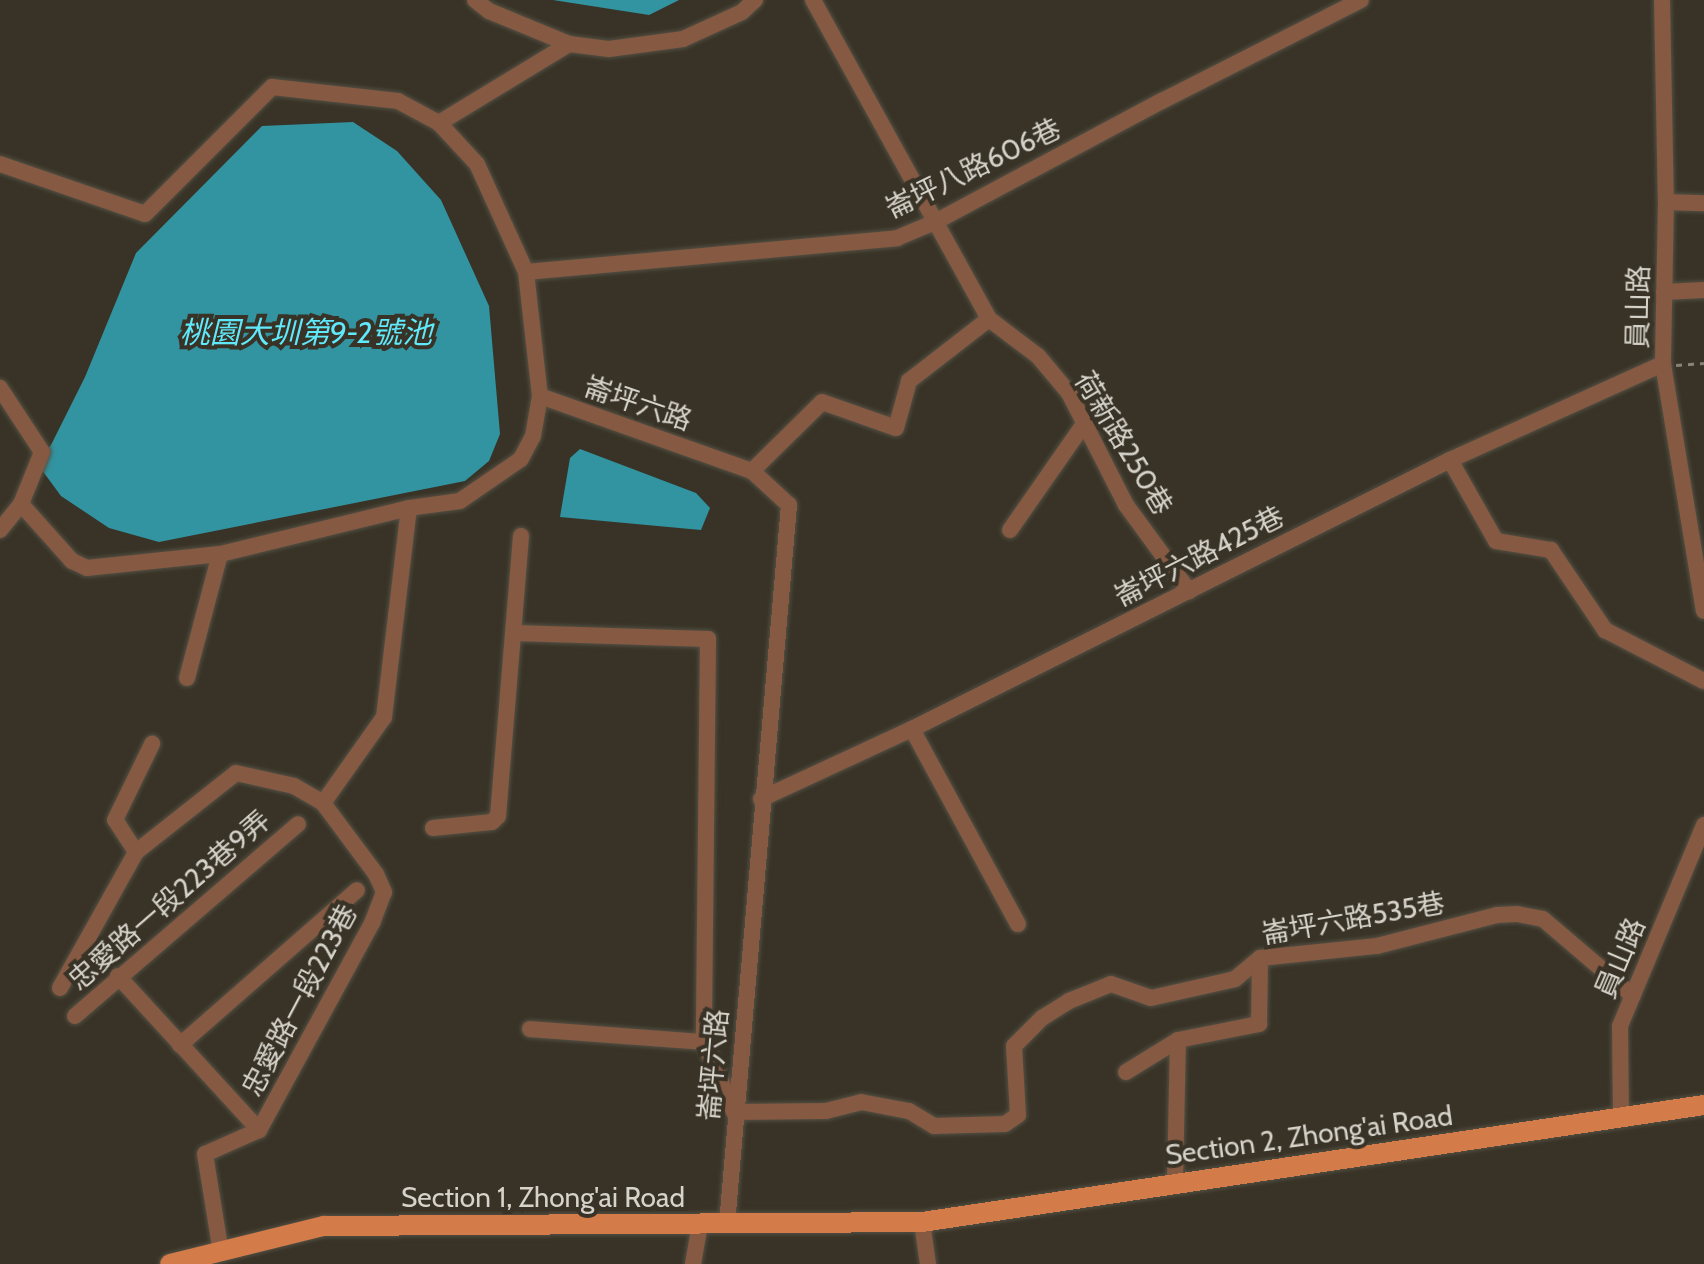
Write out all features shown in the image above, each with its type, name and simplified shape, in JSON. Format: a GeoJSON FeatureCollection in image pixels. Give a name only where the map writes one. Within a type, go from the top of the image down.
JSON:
{"type":"FeatureCollection","features":[{"type":"Feature","properties":{"kind":"main road","name":"Section 2, Zhong'ai Road"},"geometry":{"type":"LineString","coordinates":[[922,1222],[1175,1181],[1704,1105]]}},
{"type":"Feature","properties":{"kind":"main road","name":"Section 1, Zhong'ai Road"},"geometry":{"type":"LineString","coordinates":[[170,1264],[324,1226],[922,1222]]}},
{"type":"Feature","properties":{"kind":"street"},"geometry":{"type":"LineString","coordinates":[[475,0],[489,11],[569,44],[609,49],[683,39],[742,12],[755,0]]}},
{"type":"Feature","properties":{"kind":"street","name":"荷新路250巷"},"geometry":{"type":"LineString","coordinates":[[813,0],[989,319],[1038,356],[1069,393],[1126,505],[1189,591]]}},
{"type":"Feature","properties":{"kind":"street","name":"崙坪八路606巷"},"geometry":{"type":"LineString","coordinates":[[526,272],[897,238],[935,222],[1361,0]]}},
{"type":"Feature","properties":{"kind":"street","name":"員山路"},"geometry":{"type":"LineString","coordinates":[[1662,0],[1666,202],[1663,364],[1704,611]]}},
{"type":"Feature","properties":{"kind":"street"},"geometry":{"type":"LineString","coordinates":[[439,123],[569,44]]}},
{"type":"Feature","properties":{"kind":"street","name":"崙坪六路"},"geometry":{"type":"LineString","coordinates":[[0,164],[145,214],[272,87],[398,101],[439,123],[477,164],[526,272],[540,396],[752,471],[789,505],[734,1112],[727,1224]]}},
{"type":"Feature","properties":{"kind":"street"},"geometry":{"type":"LineString","coordinates":[[1666,202],[1704,203]]}},
{"type":"Feature","properties":{"kind":"street"},"geometry":{"type":"LineString","coordinates":[[1664,292],[1704,290]]}},
{"type":"Feature","properties":{"kind":"street"},"geometry":{"type":"LineString","coordinates":[[752,471],[822,402],[896,428],[909,381],[989,319]]}},
{"type":"Feature","properties":{"kind":"street","name":"崙坪六路425巷"},"geometry":{"type":"LineString","coordinates":[[761,799],[912,729],[1450,460],[1663,364]]}},
{"type":"Feature","properties":{"kind":"street"},"geometry":{"type":"LineString","coordinates":[[0,388],[42,452],[21,504],[0,530]]}},
{"type":"Feature","properties":{"kind":"street"},"geometry":{"type":"LineString","coordinates":[[21,504],[72,561],[87,568],[220,554],[409,508],[460,501],[521,459],[533,436],[540,396]]}},
{"type":"Feature","properties":{"kind":"street"},"geometry":{"type":"LineString","coordinates":[[1010,530],[1084,424]]}},
{"type":"Feature","properties":{"kind":"street"},"geometry":{"type":"LineString","coordinates":[[1450,460],[1496,541],[1551,550],[1605,630],[1704,681]]}},
{"type":"Feature","properties":{"kind":"street"},"geometry":{"type":"LineString","coordinates":[[60,988],[136,852],[236,773],[294,786],[323,803],[384,717],[409,508]]}},
{"type":"Feature","properties":{"kind":"street"},"geometry":{"type":"LineString","coordinates":[[433,828],[492,822],[498,816],[521,536]]}},
{"type":"Feature","properties":{"kind":"street"},"geometry":{"type":"LineString","coordinates":[[187,678],[220,554]]}},
{"type":"Feature","properties":{"kind":"street"},"geometry":{"type":"LineString","coordinates":[[514,633],[708,639],[704,1042],[734,1112]]}},
{"type":"Feature","properties":{"kind":"street"},"geometry":{"type":"LineString","coordinates":[[912,729],[1018,924]]}},
{"type":"Feature","properties":{"kind":"street"},"geometry":{"type":"LineString","coordinates":[[136,852],[115,820],[152,744]]}},
{"type":"Feature","properties":{"kind":"street","name":"忠愛路一段223巷"},"geometry":{"type":"LineString","coordinates":[[221,1253],[205,1154],[259,1130],[372,923],[384,892],[376,874],[323,803]]}},
{"type":"Feature","properties":{"kind":"street","name":"忠愛路一段223巷9弄"},"geometry":{"type":"LineString","coordinates":[[75,1016],[298,824]]}},
{"type":"Feature","properties":{"kind":"street","name":"員山路"},"geometry":{"type":"LineString","coordinates":[[1621,1119],[1620,1026],[1704,825]]}},
{"type":"Feature","properties":{"kind":"street"},"geometry":{"type":"LineString","coordinates":[[180,1045],[357,890]]}},
{"type":"Feature","properties":{"kind":"street","name":"崙坪六路535巷"},"geometry":{"type":"LineString","coordinates":[[734,1112],[826,1111],[861,1102],[909,1111],[934,1126],[1005,1124],[1018,1115],[1014,1046],[1042,1018],[1111,984],[1151,998],[1235,979],[1260,958],[1377,946],[1517,914],[1543,919],[1633,996]]}},
{"type":"Feature","properties":{"kind":"street"},"geometry":{"type":"LineString","coordinates":[[1126,1072],[1178,1040],[1259,1024],[1260,958]]}},
{"type":"Feature","properties":{"kind":"street"},"geometry":{"type":"LineString","coordinates":[[118,976],[259,1130]]}},
{"type":"Feature","properties":{"kind":"street"},"geometry":{"type":"LineString","coordinates":[[530,1029],[704,1042]]}},
{"type":"Feature","properties":{"kind":"street"},"geometry":{"type":"LineString","coordinates":[[1175,1181],[1178,1040]]}},
{"type":"Feature","properties":{"kind":"street"},"geometry":{"type":"LineString","coordinates":[[922,1222],[928,1264]]}},
{"type":"Feature","properties":{"kind":"street"},"geometry":{"type":"LineString","coordinates":[[693,1264],[700,1224]]}},
{"type":"Feature","properties":{"kind":"path"},"geometry":{"type":"LineString","coordinates":[[1663,364],[1704,363]]}},
{"type":"Feature","properties":{"kind":"water"},"geometry":{"type":"Polygon","coordinates":[[[553,0],[679,0],[649,15],[553,0]]]}},
{"type":"Feature","properties":{"kind":"water","name":"桃園大圳第9-2號池"},"geometry":{"type":"Polygon","coordinates":[[[353,122],[397,151],[441,200],[489,306],[500,434],[489,461],[465,481],[159,542],[109,528],[61,496],[36,462],[51,445],[85,377],[136,253],[262,126],[353,122]]]}},
{"type":"Feature","properties":{"kind":"water"},"geometry":{"type":"Polygon","coordinates":[[[580,449],[696,493],[710,508],[701,530],[560,517],[570,458],[580,449]]]}}]}
